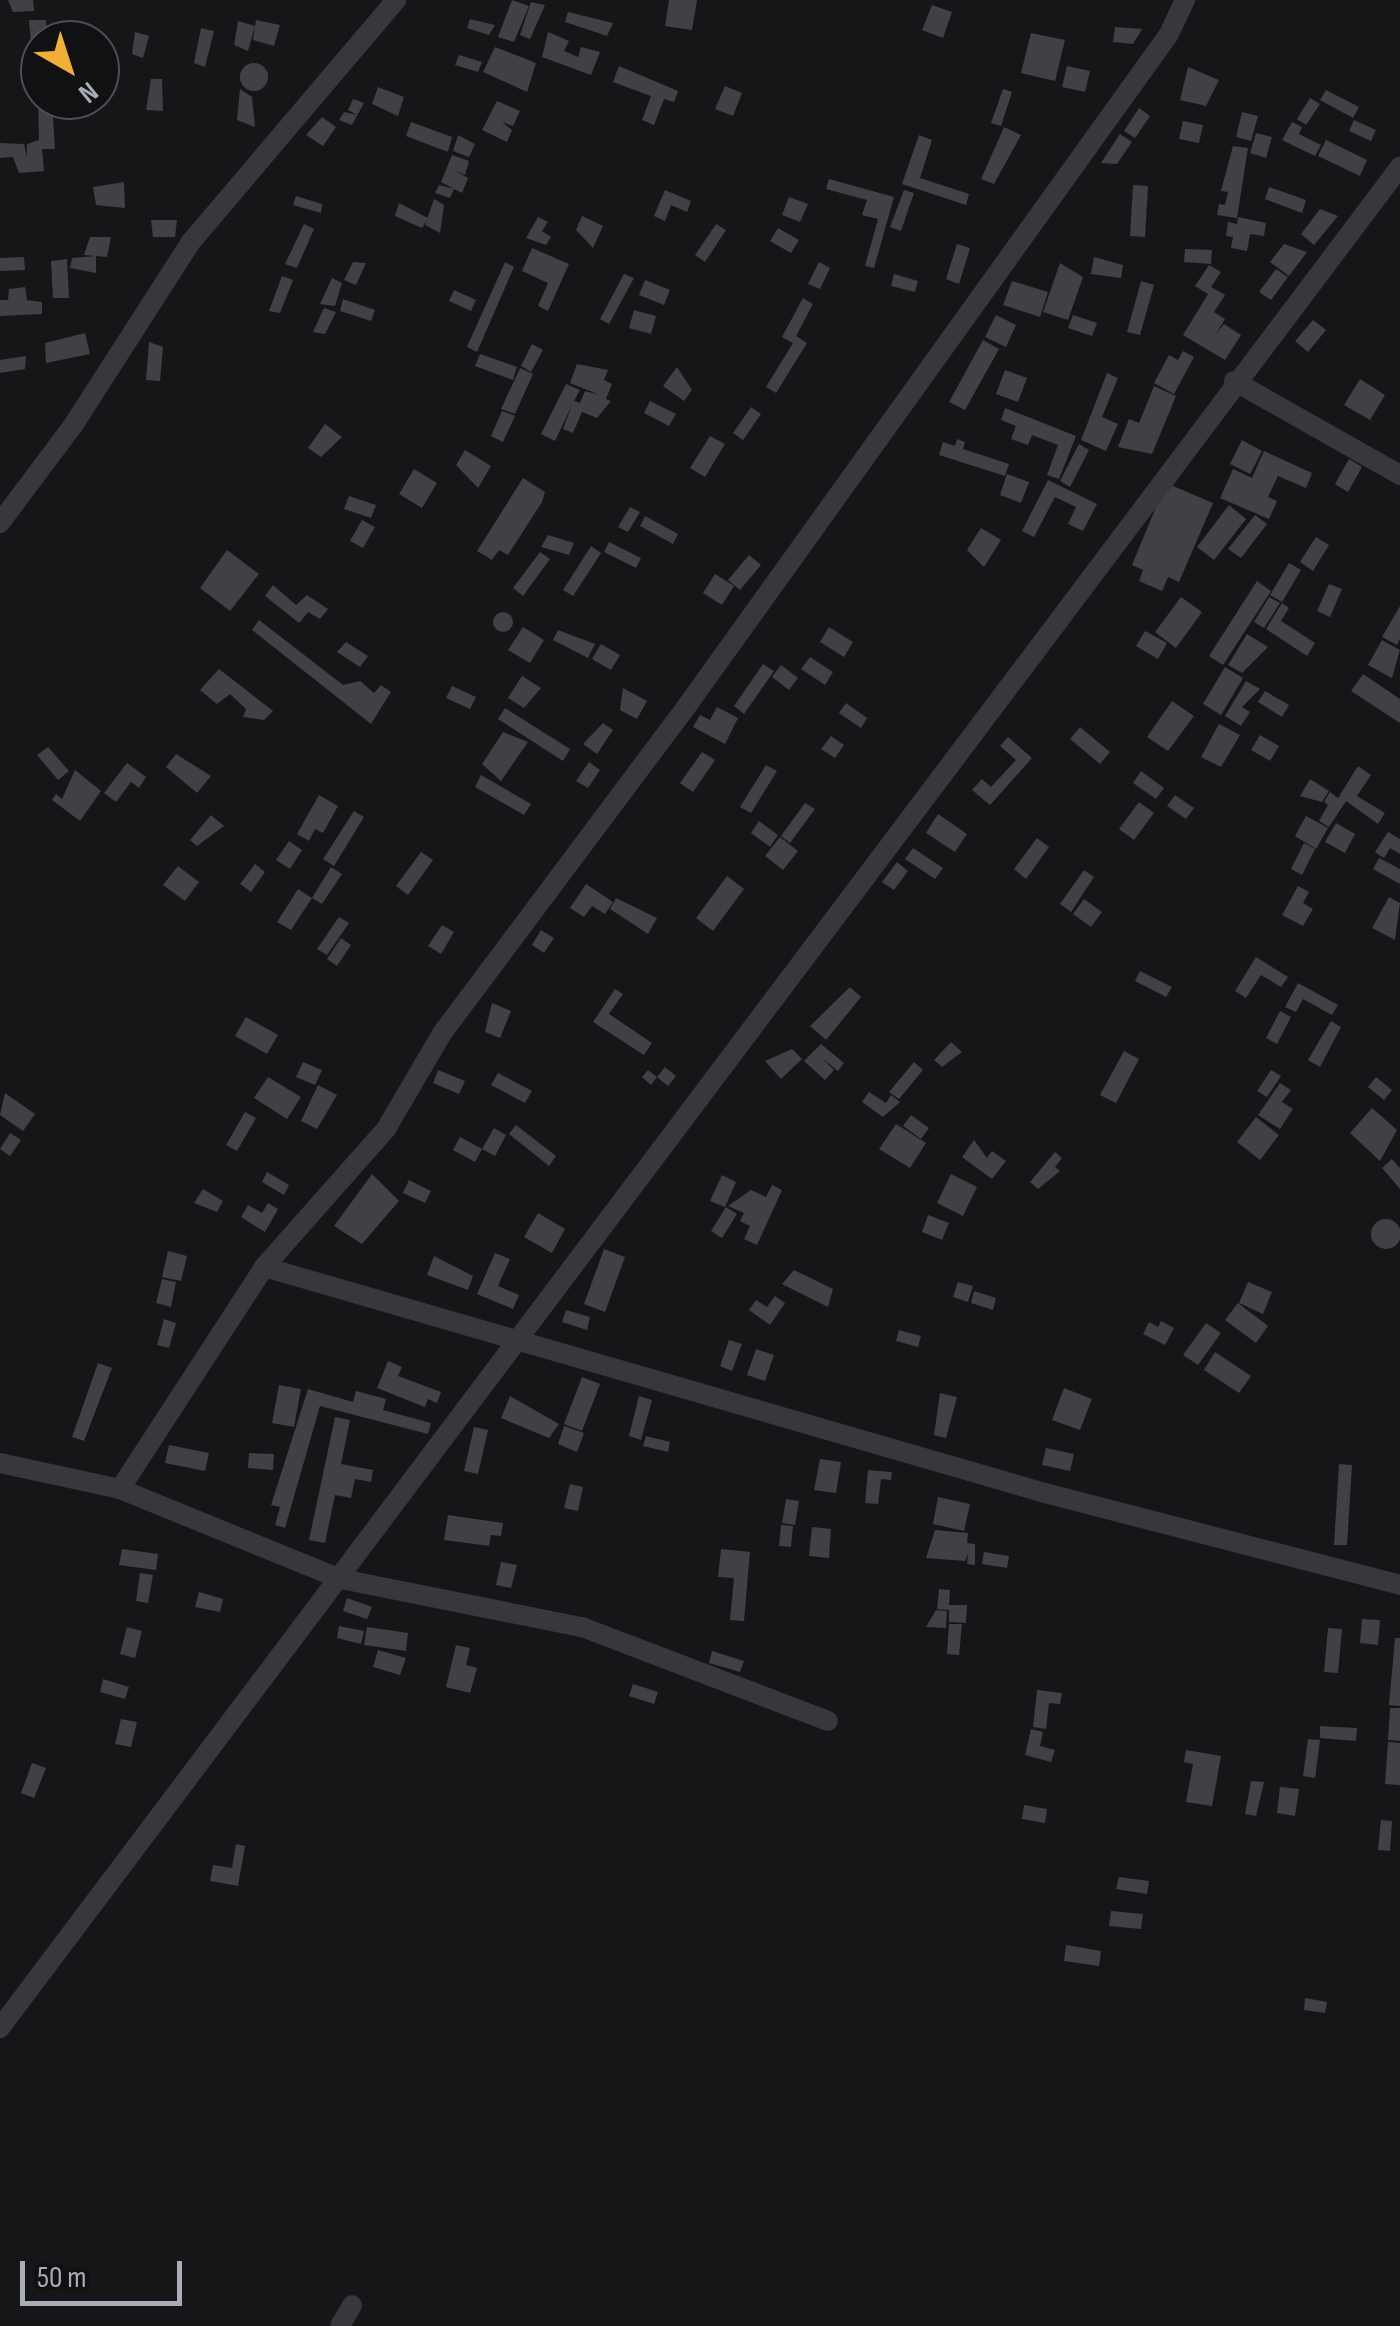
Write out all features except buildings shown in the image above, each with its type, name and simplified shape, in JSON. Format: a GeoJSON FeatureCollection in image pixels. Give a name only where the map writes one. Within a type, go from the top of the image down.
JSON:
{"type":"FeatureCollection","features":[{"type":"Feature","properties":{"kind":"street"},"geometry":{"type":"LineString","coordinates":[[0,523],[74,424],[190,244],[396,0]]}},
{"type":"Feature","properties":{"kind":"street"},"geometry":{"type":"LineString","coordinates":[[120,1490],[264,1268],[386,1129],[444,1032],[689,704],[1168,34],[1185,0]]}},
{"type":"Feature","properties":{"kind":"street"},"geometry":{"type":"LineString","coordinates":[[0,2028],[1017,683],[1234,381],[1400,167]]}},
{"type":"Feature","properties":{"kind":"street"},"geometry":{"type":"LineString","coordinates":[[1234,381],[1397,468]]}},
{"type":"Feature","properties":{"kind":"street"},"geometry":{"type":"LineString","coordinates":[[264,1268],[518,1344],[629,1369],[1045,1493],[1400,1585]]}},
{"type":"Feature","properties":{"kind":"street"},"geometry":{"type":"LineString","coordinates":[[0,1463],[120,1490],[341,1578],[582,1627],[828,1721]]}},
{"type":"Feature","properties":{"kind":"street"},"geometry":{"type":"LineString","coordinates":[[340,2326],[352,2306]]}}]}
